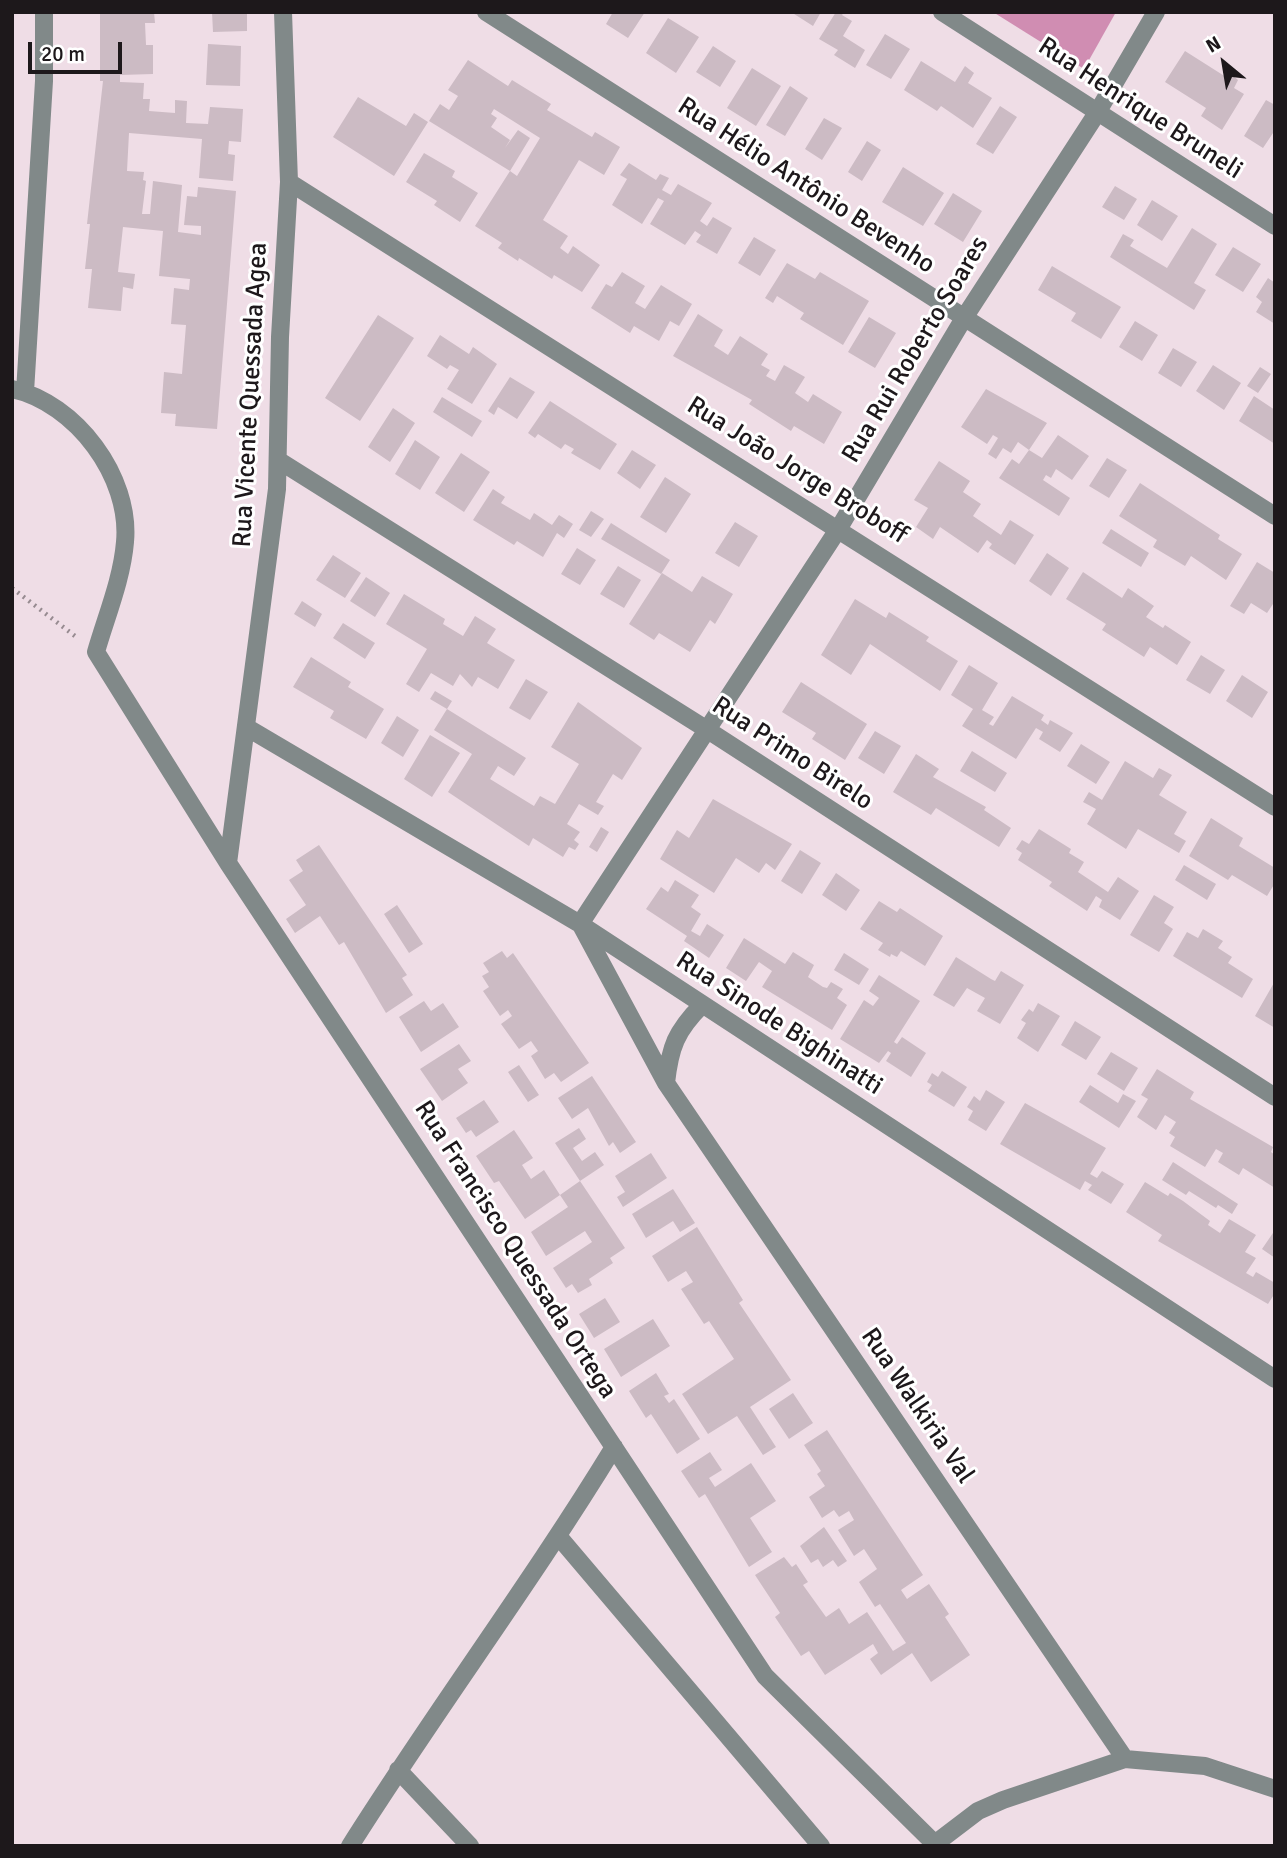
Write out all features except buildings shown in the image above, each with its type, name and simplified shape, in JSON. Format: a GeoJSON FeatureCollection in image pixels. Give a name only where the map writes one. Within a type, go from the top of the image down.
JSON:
{"type":"FeatureCollection","features":[{"type":"Feature","properties":{"kind":"street"},"geometry":{"type":"LineString","coordinates":[[44,12],[44,82],[19,390],[46,401],[81,431],[110,472],[118,491],[125,542],[96,652]]}},
{"type":"Feature","properties":{"kind":"street","name":"Rua Vicente Quessada Agea"},"geometry":{"type":"LineString","coordinates":[[228,863],[277,489],[289,182],[282,12]]}},
{"type":"Feature","properties":{"kind":"street","name":"Rua Hélio Antônio Bevenho"},"geometry":{"type":"LineString","coordinates":[[486,12],[1275,516]]}},
{"type":"Feature","properties":{"kind":"street","name":"Rua Henrique Bruneli"},"geometry":{"type":"LineString","coordinates":[[942,12],[1275,226]]}},
{"type":"Feature","properties":{"kind":"street","name":"Rua Rui Roberto Soares"},"geometry":{"type":"LineString","coordinates":[[580,924],[839,528],[964,318],[1097,113],[1156,12]]}},
{"type":"Feature","properties":{"kind":"street","name":"Rua João Jorge Broboff"},"geometry":{"type":"LineString","coordinates":[[289,182],[839,528],[1275,807]]}},
{"type":"Feature","properties":{"kind":"street","name":"Rua Primo Birelo"},"geometry":{"type":"LineString","coordinates":[[278,460],[706,729],[1275,1097]]}},
{"type":"Feature","properties":{"kind":"street","name":"Rua Francisco Quessada Ortega"},"geometry":{"type":"LineString","coordinates":[[96,652],[228,863],[765,1676],[933,1844]]}},
{"type":"Feature","properties":{"kind":"street","name":"Rua Sinode Bighinatti"},"geometry":{"type":"LineString","coordinates":[[246,727],[580,924],[1275,1380]]}},
{"type":"Feature","properties":{"kind":"street","name":"Rua Walkiria Val"},"geometry":{"type":"LineString","coordinates":[[580,924],[666,1083],[1125,1759]]}},
{"type":"Feature","properties":{"kind":"street"},"geometry":{"type":"LineString","coordinates":[[666,1083],[670,1050],[684,1023],[702,1005]]}},
{"type":"Feature","properties":{"kind":"street"},"geometry":{"type":"LineString","coordinates":[[350,1846],[398,1770],[559,1537],[614,1447]]}},
{"type":"Feature","properties":{"kind":"street"},"geometry":{"type":"LineString","coordinates":[[559,1537],[821,1846]]}},
{"type":"Feature","properties":{"kind":"street"},"geometry":{"type":"LineString","coordinates":[[933,1844],[978,1811],[1125,1759],[1205,1766],[1275,1789]]}},
{"type":"Feature","properties":{"kind":"street"},"geometry":{"type":"LineString","coordinates":[[398,1770],[470,1846]]}},
{"type":"Feature","properties":{"kind":"path"},"geometry":{"type":"LineString","coordinates":[[12,588],[96,652]]}},
{"type":"Feature","properties":{"kind":"shaded area"},"geometry":{"type":"Polygon","coordinates":[[[993,12],[1116,12],[1084,69],[993,12]]]}}]}
